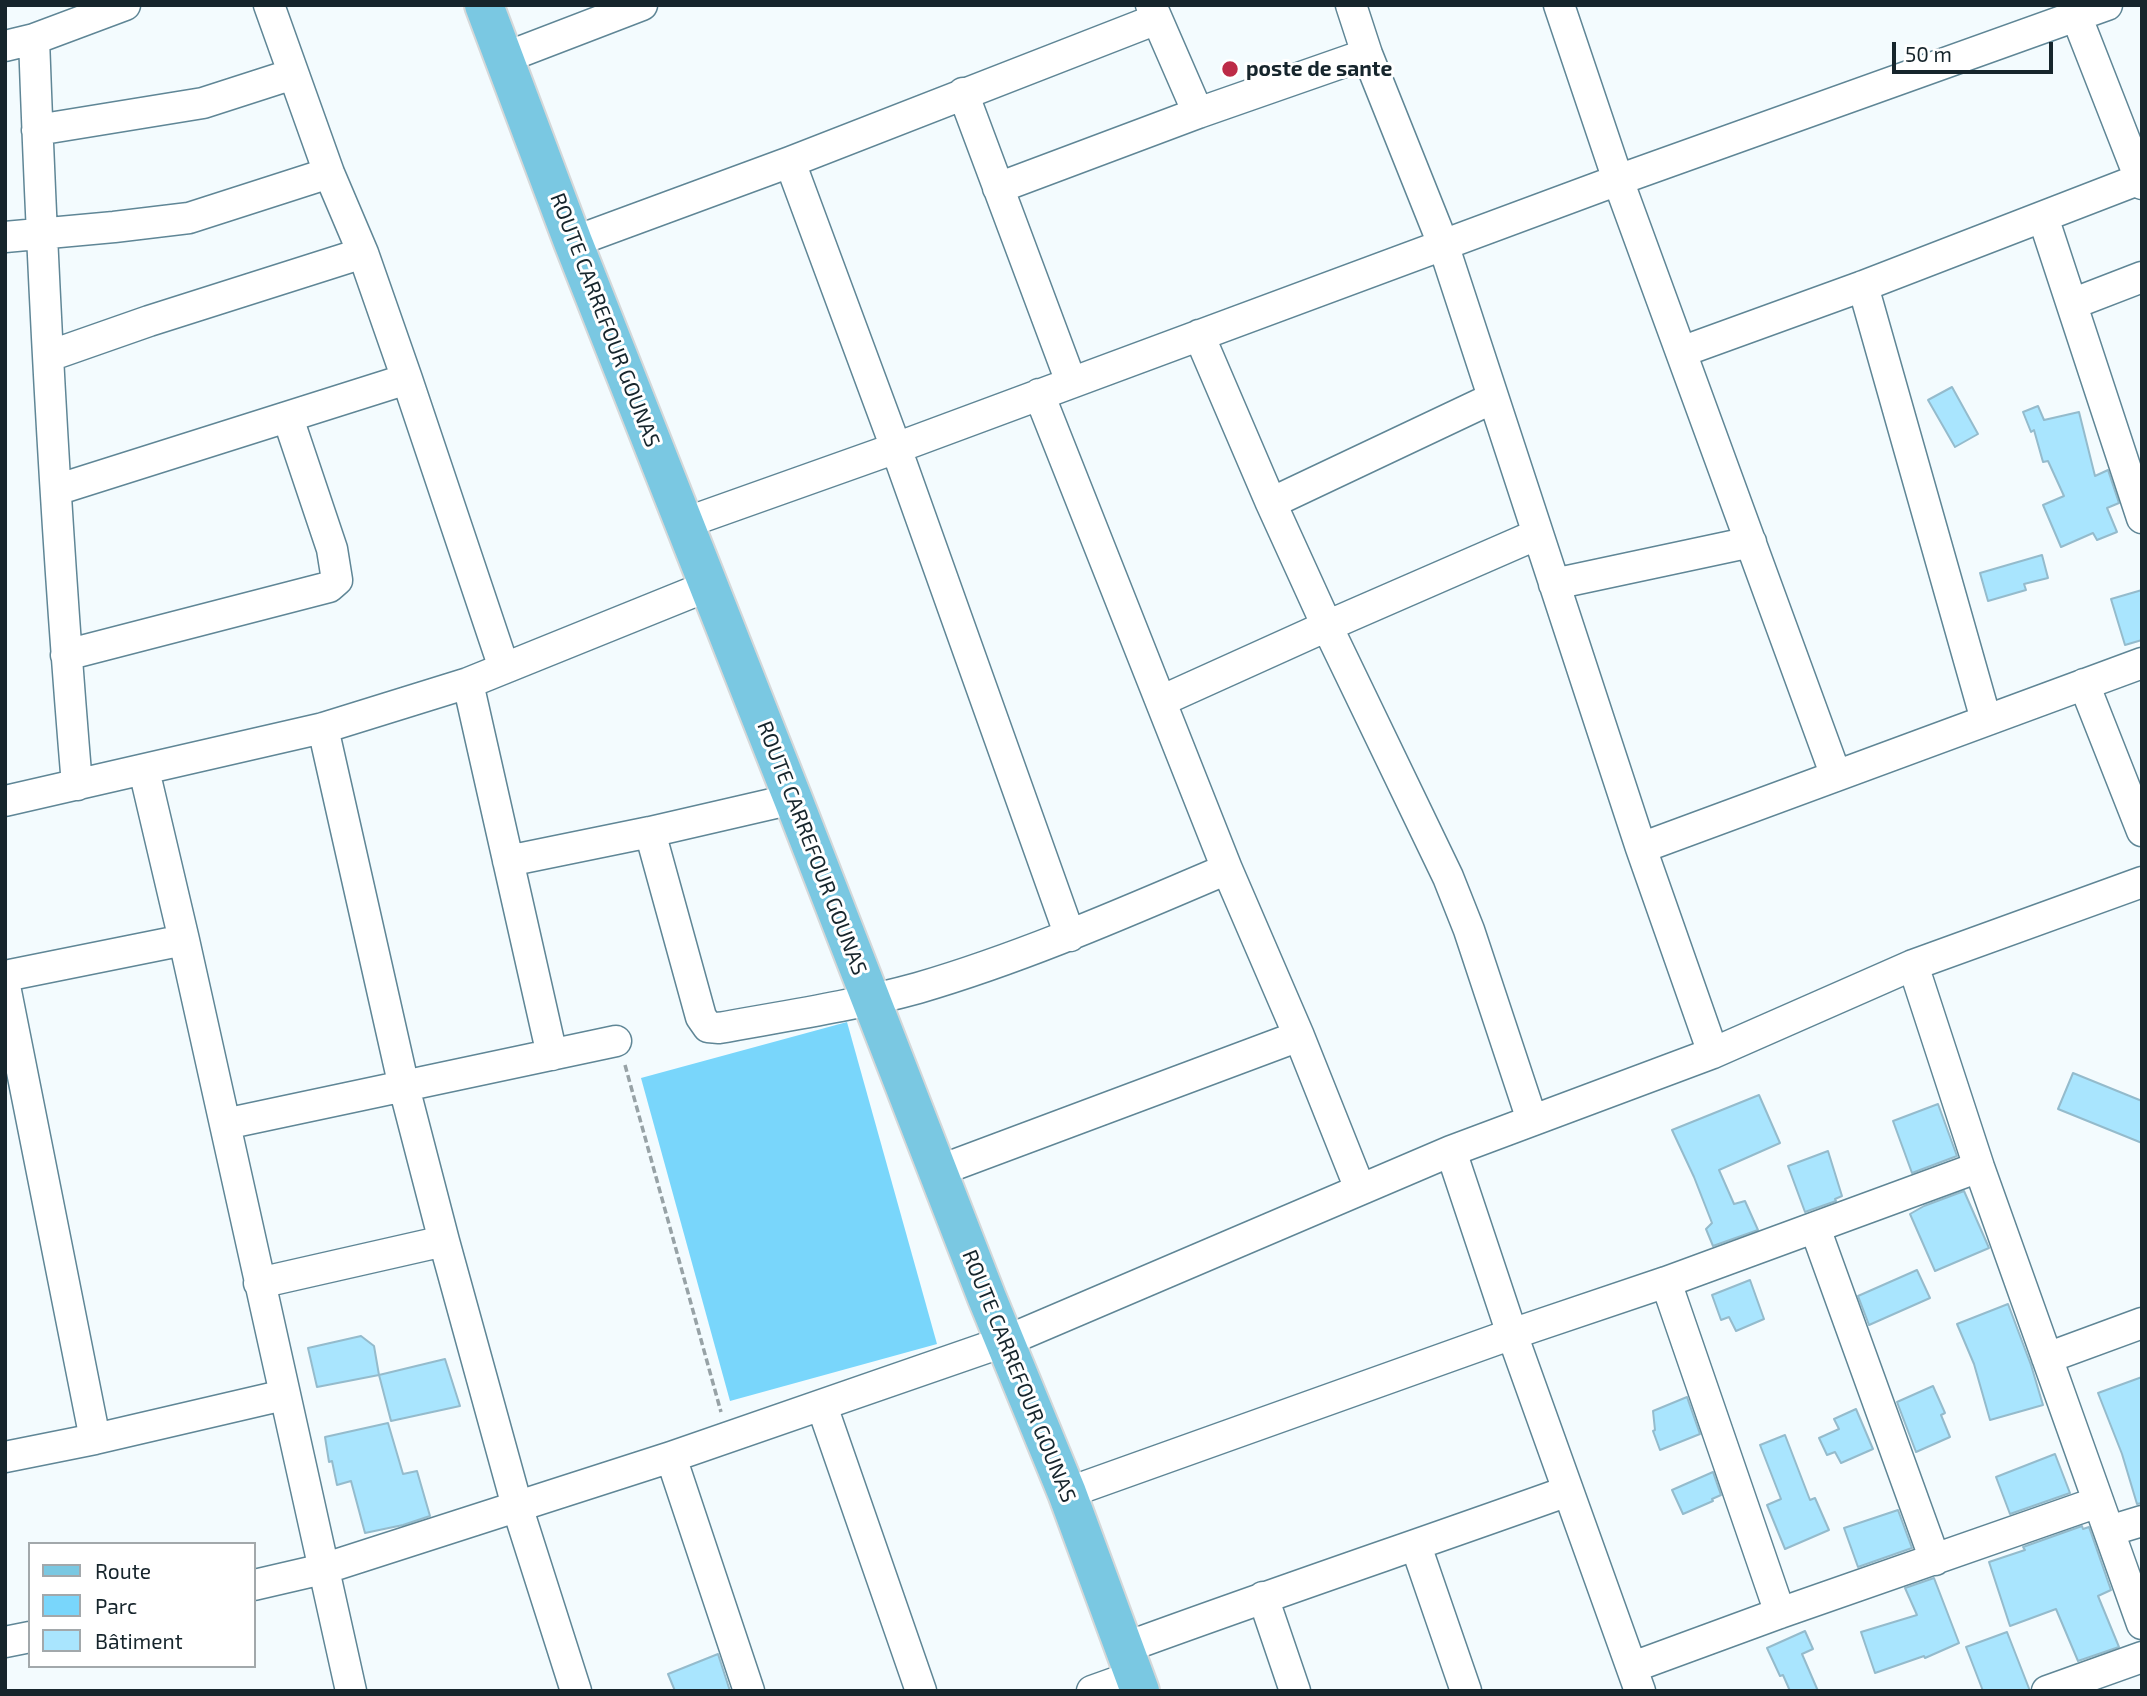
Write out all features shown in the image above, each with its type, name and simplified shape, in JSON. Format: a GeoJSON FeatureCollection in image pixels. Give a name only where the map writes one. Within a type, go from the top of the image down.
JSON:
{"type":"FeatureCollection","features":[{"type":"Feature","properties":{"kind":"main road","name":"ROUTE CARREFOUR GOUNAS"},"geometry":{"type":"LineString","coordinates":[[484,5],[573,242],[870,1000],[1067,1493],[1133,1672]]}},
{"type":"Feature","properties":{"kind":"street"},"geometry":{"type":"LineString","coordinates":[[5,46],[34,39],[125,5]]}},
{"type":"Feature","properties":{"kind":"street"},"geometry":{"type":"LineString","coordinates":[[269,5],[329,173],[363,253],[504,668]]}},
{"type":"Feature","properties":{"kind":"street"},"geometry":{"type":"LineString","coordinates":[[504,58],[642,5]]}},
{"type":"Feature","properties":{"kind":"street"},"geometry":{"type":"LineString","coordinates":[[1351,5],[1367,54],[1443,244],[1641,848],[1713,1053]]}},
{"type":"Feature","properties":{"kind":"street"},"geometry":{"type":"LineString","coordinates":[[1559,5],[1618,180],[1836,776]]}},
{"type":"Feature","properties":{"kind":"street"},"geometry":{"type":"LineString","coordinates":[[685,523],[896,448],[2074,11],[2107,5]]}},
{"type":"Feature","properties":{"kind":"street"},"geometry":{"type":"LineString","coordinates":[[1681,352],[2141,182],[2074,11]]}},
{"type":"Feature","properties":{"kind":"street"},"geometry":{"type":"LineString","coordinates":[[573,242],[790,162],[963,93],[1154,12],[1198,113]]}},
{"type":"Feature","properties":{"kind":"street"},"geometry":{"type":"LineString","coordinates":[[34,39],[41,234],[66,655],[77,785]]}},
{"type":"Feature","properties":{"kind":"street"},"geometry":{"type":"LineString","coordinates":[[998,188],[1198,113],[1367,54]]}},
{"type":"Feature","properties":{"kind":"street"},"geometry":{"type":"LineString","coordinates":[[37,130],[190,106],[293,74]]}},
{"type":"Feature","properties":{"kind":"street"},"geometry":{"type":"LineString","coordinates":[[963,93],[1071,382]]}},
{"type":"Feature","properties":{"kind":"street"},"geometry":{"type":"LineString","coordinates":[[790,162],[896,448],[1070,936]]}},
{"type":"Feature","properties":{"kind":"street"},"geometry":{"type":"LineString","coordinates":[[5,237],[189,218],[329,173]]}},
{"type":"Feature","properties":{"kind":"street"},"geometry":{"type":"LineString","coordinates":[[2043,217],[2072,304],[2134,469],[2142,518]]}},
{"type":"Feature","properties":{"kind":"street"},"geometry":{"type":"LineString","coordinates":[[49,356],[363,253]]}},
{"type":"Feature","properties":{"kind":"street"},"geometry":{"type":"LineString","coordinates":[[2072,304],[2142,277]]}},
{"type":"Feature","properties":{"kind":"street"},"geometry":{"type":"LineString","coordinates":[[1863,286],[1986,720]]}},
{"type":"Feature","properties":{"kind":"street"},"geometry":{"type":"LineString","coordinates":[[1199,335],[1327,626],[1448,877],[1469,930],[1532,1120]]}},
{"type":"Feature","properties":{"kind":"street"},"geometry":{"type":"LineString","coordinates":[[56,491],[407,379]]}},
{"type":"Feature","properties":{"kind":"street"},"geometry":{"type":"LineString","coordinates":[[1039,394],[1227,869],[1299,1036],[1360,1189]]}},
{"type":"Feature","properties":{"kind":"street"},"geometry":{"type":"LineString","coordinates":[[1271,503],[1493,398]]}},
{"type":"Feature","properties":{"kind":"street"},"geometry":{"type":"LineString","coordinates":[[66,655],[329,587],[337,580],[332,549],[288,418]]}},
{"type":"Feature","properties":{"kind":"street"},"geometry":{"type":"LineString","coordinates":[[1161,701],[1538,534]]}},
{"type":"Feature","properties":{"kind":"street"},"geometry":{"type":"LineString","coordinates":[[1554,584],[1751,542]]}},
{"type":"Feature","properties":{"kind":"street"},"geometry":{"type":"LineString","coordinates":[[5,801],[323,728],[468,683],[708,586]]}},
{"type":"Feature","properties":{"kind":"street"},"geometry":{"type":"LineString","coordinates":[[1641,848],[2142,663]]}},
{"type":"Feature","properties":{"kind":"street"},"geometry":{"type":"LineString","coordinates":[[468,683],[552,1055]]}},
{"type":"Feature","properties":{"kind":"street"},"geometry":{"type":"LineString","coordinates":[[2084,684],[2142,831]]}},
{"type":"Feature","properties":{"kind":"street"},"geometry":{"type":"LineString","coordinates":[[323,728],[404,1087],[444,1241],[517,1506],[576,1691]]}},
{"type":"Feature","properties":{"kind":"street"},"geometry":{"type":"LineString","coordinates":[[144,770],[351,1691]]}},
{"type":"Feature","properties":{"kind":"street"},"geometry":{"type":"LineString","coordinates":[[509,861],[793,799]]}},
{"type":"Feature","properties":{"kind":"street"},"geometry":{"type":"LineString","coordinates":[[650,832],[701,1017],[708,1027],[719,1028],[870,1000],[918,987],[1070,936],[1227,869]]}},
{"type":"Feature","properties":{"kind":"street"},"geometry":{"type":"LineString","coordinates":[[256,1585],[323,1569],[671,1457],[1006,1341],[1451,1151],[1713,1053],[1913,965],[2142,883]]}},
{"type":"Feature","properties":{"kind":"street"},"geometry":{"type":"LineString","coordinates":[[5,976],[184,940]]}},
{"type":"Feature","properties":{"kind":"street"},"geometry":{"type":"LineString","coordinates":[[1913,965],[1979,1167],[2142,1624]]}},
{"type":"Feature","properties":{"kind":"street"},"geometry":{"type":"LineString","coordinates":[[5,986],[95,1439]]}},
{"type":"Feature","properties":{"kind":"street"},"geometry":{"type":"LineString","coordinates":[[938,1171],[1299,1036]]}},
{"type":"Feature","properties":{"kind":"street"},"geometry":{"type":"LineString","coordinates":[[225,1124],[552,1055],[620,1052]]}},
{"type":"Feature","properties":{"kind":"street"},"geometry":{"type":"LineString","coordinates":[[1451,1151],[1512,1334],[1636,1679],[1780,1613],[2098,1502]]}},
{"type":"Feature","properties":{"kind":"street"},"geometry":{"type":"LineString","coordinates":[[1067,1493],[1512,1334],[1666,1282],[1979,1167]]}},
{"type":"Feature","properties":{"kind":"street"},"geometry":{"type":"LineString","coordinates":[[1815,1228],[1935,1560]]}},
{"type":"Feature","properties":{"kind":"street"},"geometry":{"type":"LineString","coordinates":[[259,1283],[444,1241]]}},
{"type":"Feature","properties":{"kind":"street"},"geometry":{"type":"LineString","coordinates":[[1666,1282],[1780,1613]]}},
{"type":"Feature","properties":{"kind":"street"},"geometry":{"type":"LineString","coordinates":[[2047,1358],[2142,1323]]}},
{"type":"Feature","properties":{"kind":"street"},"geometry":{"type":"LineString","coordinates":[[5,1457],[284,1395]]}},
{"type":"Feature","properties":{"kind":"street"},"geometry":{"type":"LineString","coordinates":[[822,1406],[921,1691]]}},
{"type":"Feature","properties":{"kind":"street"},"geometry":{"type":"LineString","coordinates":[[671,1457],[749,1691]]}},
{"type":"Feature","properties":{"kind":"street"},"geometry":{"type":"LineString","coordinates":[[1092,1691],[1133,1672],[1263,1597],[1568,1491]]}},
{"type":"Feature","properties":{"kind":"street"},"geometry":{"type":"LineString","coordinates":[[2109,1531],[2142,1521]]}},
{"type":"Feature","properties":{"kind":"street"},"geometry":{"type":"LineString","coordinates":[[1416,1546],[1466,1691]]}},
{"type":"Feature","properties":{"kind":"street"},"geometry":{"type":"LineString","coordinates":[[1263,1597],[1295,1691]]}},
{"type":"Feature","properties":{"kind":"street"},"geometry":{"type":"LineString","coordinates":[[5,1642],[28,1637]]}},
{"type":"Feature","properties":{"kind":"street"},"geometry":{"type":"LineString","coordinates":[[2047,1691],[2142,1657]]}},
{"type":"Feature","properties":{"kind":"path"},"geometry":{"type":"LineString","coordinates":[[620,1052],[728,1438]]}},
{"type":"Feature","properties":{"kind":"green space"},"geometry":{"type":"Polygon","coordinates":[[[847,1022],[937,1344],[730,1401],[641,1078],[847,1022]]]}},
{"type":"Feature","properties":{"kind":"building"},"geometry":{"type":"Polygon","coordinates":[[[1952,387],[1978,434],[1955,447],[1928,400],[1952,387]]]}},
{"type":"Feature","properties":{"kind":"building"},"geometry":{"type":"Polygon","coordinates":[[[2038,406],[2044,420],[2079,412],[2095,476],[2108,470],[2119,503],[2107,508],[2117,532],[2097,540],[2093,533],[2061,547],[2043,505],[2064,496],[2048,461],[2043,462],[2034,430],[2031,432],[2023,412],[2038,406]]]}},
{"type":"Feature","properties":{"kind":"building"},"geometry":{"type":"Polygon","coordinates":[[[2042,555],[2048,578],[2024,584],[2026,590],[1988,601],[1980,573],[2042,555]]]}},
{"type":"Feature","properties":{"kind":"building"},"geometry":{"type":"Polygon","coordinates":[[[2142,590],[2142,640],[2125,645],[2111,599],[2142,590]]]}},
{"type":"Feature","properties":{"kind":"building"},"geometry":{"type":"Polygon","coordinates":[[[2073,1073],[2142,1101],[2142,1143],[2058,1109],[2073,1073]]]}},
{"type":"Feature","properties":{"kind":"building"},"geometry":{"type":"Polygon","coordinates":[[[1759,1095],[1780,1143],[1719,1170],[1734,1204],[1745,1201],[1758,1230],[1713,1246],[1706,1229],[1712,1223],[1672,1130],[1759,1095]]]}},
{"type":"Feature","properties":{"kind":"building"},"geometry":{"type":"Polygon","coordinates":[[[1938,1104],[1957,1156],[1912,1173],[1893,1121],[1938,1104]]]}},
{"type":"Feature","properties":{"kind":"building"},"geometry":{"type":"Polygon","coordinates":[[[1828,1151],[1842,1196],[1835,1199],[1836,1201],[1805,1212],[1788,1166],[1828,1151]]]}},
{"type":"Feature","properties":{"kind":"building"},"geometry":{"type":"Polygon","coordinates":[[[1964,1191],[1989,1248],[1935,1271],[1910,1214],[1964,1191]]]}},
{"type":"Feature","properties":{"kind":"building"},"geometry":{"type":"Polygon","coordinates":[[[1917,1270],[1930,1298],[1869,1325],[1858,1296],[1917,1270]]]}},
{"type":"Feature","properties":{"kind":"building"},"geometry":{"type":"Polygon","coordinates":[[[1750,1280],[1764,1319],[1736,1331],[1729,1317],[1721,1320],[1712,1295],[1750,1280]]]}},
{"type":"Feature","properties":{"kind":"building"},"geometry":{"type":"Polygon","coordinates":[[[2008,1304],[2043,1405],[1990,1420],[1974,1364],[1957,1324],[2008,1304]]]}},
{"type":"Feature","properties":{"kind":"building"},"geometry":{"type":"Polygon","coordinates":[[[361,1336],[374,1346],[379,1375],[317,1387],[308,1348],[361,1336]]]}},
{"type":"Feature","properties":{"kind":"building"},"geometry":{"type":"Polygon","coordinates":[[[445,1359],[460,1406],[391,1421],[379,1375],[445,1359]]]}},
{"type":"Feature","properties":{"kind":"building"},"geometry":{"type":"Polygon","coordinates":[[[2142,1377],[2142,1503],[2137,1504],[2122,1454],[2098,1393],[2142,1377]]]}},
{"type":"Feature","properties":{"kind":"building"},"geometry":{"type":"Polygon","coordinates":[[[1933,1386],[1945,1413],[1941,1415],[1950,1437],[1916,1452],[1897,1402],[1933,1386]]]}},
{"type":"Feature","properties":{"kind":"building"},"geometry":{"type":"Polygon","coordinates":[[[1687,1397],[1700,1434],[1660,1450],[1653,1431],[1653,1411],[1687,1397]]]}},
{"type":"Feature","properties":{"kind":"building"},"geometry":{"type":"Polygon","coordinates":[[[1856,1409],[1873,1449],[1841,1463],[1835,1452],[1827,1455],[1819,1438],[1839,1429],[1834,1419],[1856,1409]]]}},
{"type":"Feature","properties":{"kind":"building"},"geometry":{"type":"Polygon","coordinates":[[[388,1423],[403,1474],[417,1471],[430,1516],[365,1533],[351,1481],[337,1485],[332,1461],[329,1462],[325,1437],[388,1423]]]}},
{"type":"Feature","properties":{"kind":"building"},"geometry":{"type":"Polygon","coordinates":[[[1785,1435],[1810,1500],[1815,1498],[1829,1530],[1785,1549],[1767,1505],[1781,1499],[1760,1445],[1785,1435]]]}},
{"type":"Feature","properties":{"kind":"building"},"geometry":{"type":"Polygon","coordinates":[[[2055,1454],[2070,1493],[2010,1514],[1996,1477],[2055,1454]]]}},
{"type":"Feature","properties":{"kind":"building"},"geometry":{"type":"Polygon","coordinates":[[[1713,1472],[1721,1495],[1683,1514],[1672,1490],[1713,1472]]]}},
{"type":"Feature","properties":{"kind":"building"},"geometry":{"type":"Polygon","coordinates":[[[1898,1510],[1912,1548],[1858,1567],[1844,1528],[1898,1510]]]}},
{"type":"Feature","properties":{"kind":"building"},"geometry":{"type":"Polygon","coordinates":[[[2082,1526],[2083,1529],[2089,1527],[2111,1590],[2098,1596],[2119,1647],[2078,1661],[2056,1609],[2010,1626],[1989,1562],[2082,1526]]]}},
{"type":"Feature","properties":{"kind":"building"},"geometry":{"type":"Polygon","coordinates":[[[1934,1578],[1959,1643],[1925,1658],[1924,1656],[1875,1673],[1861,1632],[1917,1615],[1905,1588],[1934,1578]]]}},
{"type":"Feature","properties":{"kind":"building"},"geometry":{"type":"Polygon","coordinates":[[[1805,1631],[1813,1649],[1802,1654],[1818,1691],[1790,1691],[1767,1648],[1805,1631]]]}},
{"type":"Feature","properties":{"kind":"building"},"geometry":{"type":"Polygon","coordinates":[[[2007,1632],[2030,1691],[1983,1691],[1966,1647],[2007,1632]]]}},
{"type":"Feature","properties":{"kind":"building"},"geometry":{"type":"Polygon","coordinates":[[[718,1654],[730,1691],[675,1691],[668,1674],[718,1654]]]}},
{"type":"Feature","properties":{"kind":"place","name":"poste de sante"},"geometry":{"type":"Point","coordinates":[1230,69]}}]}
